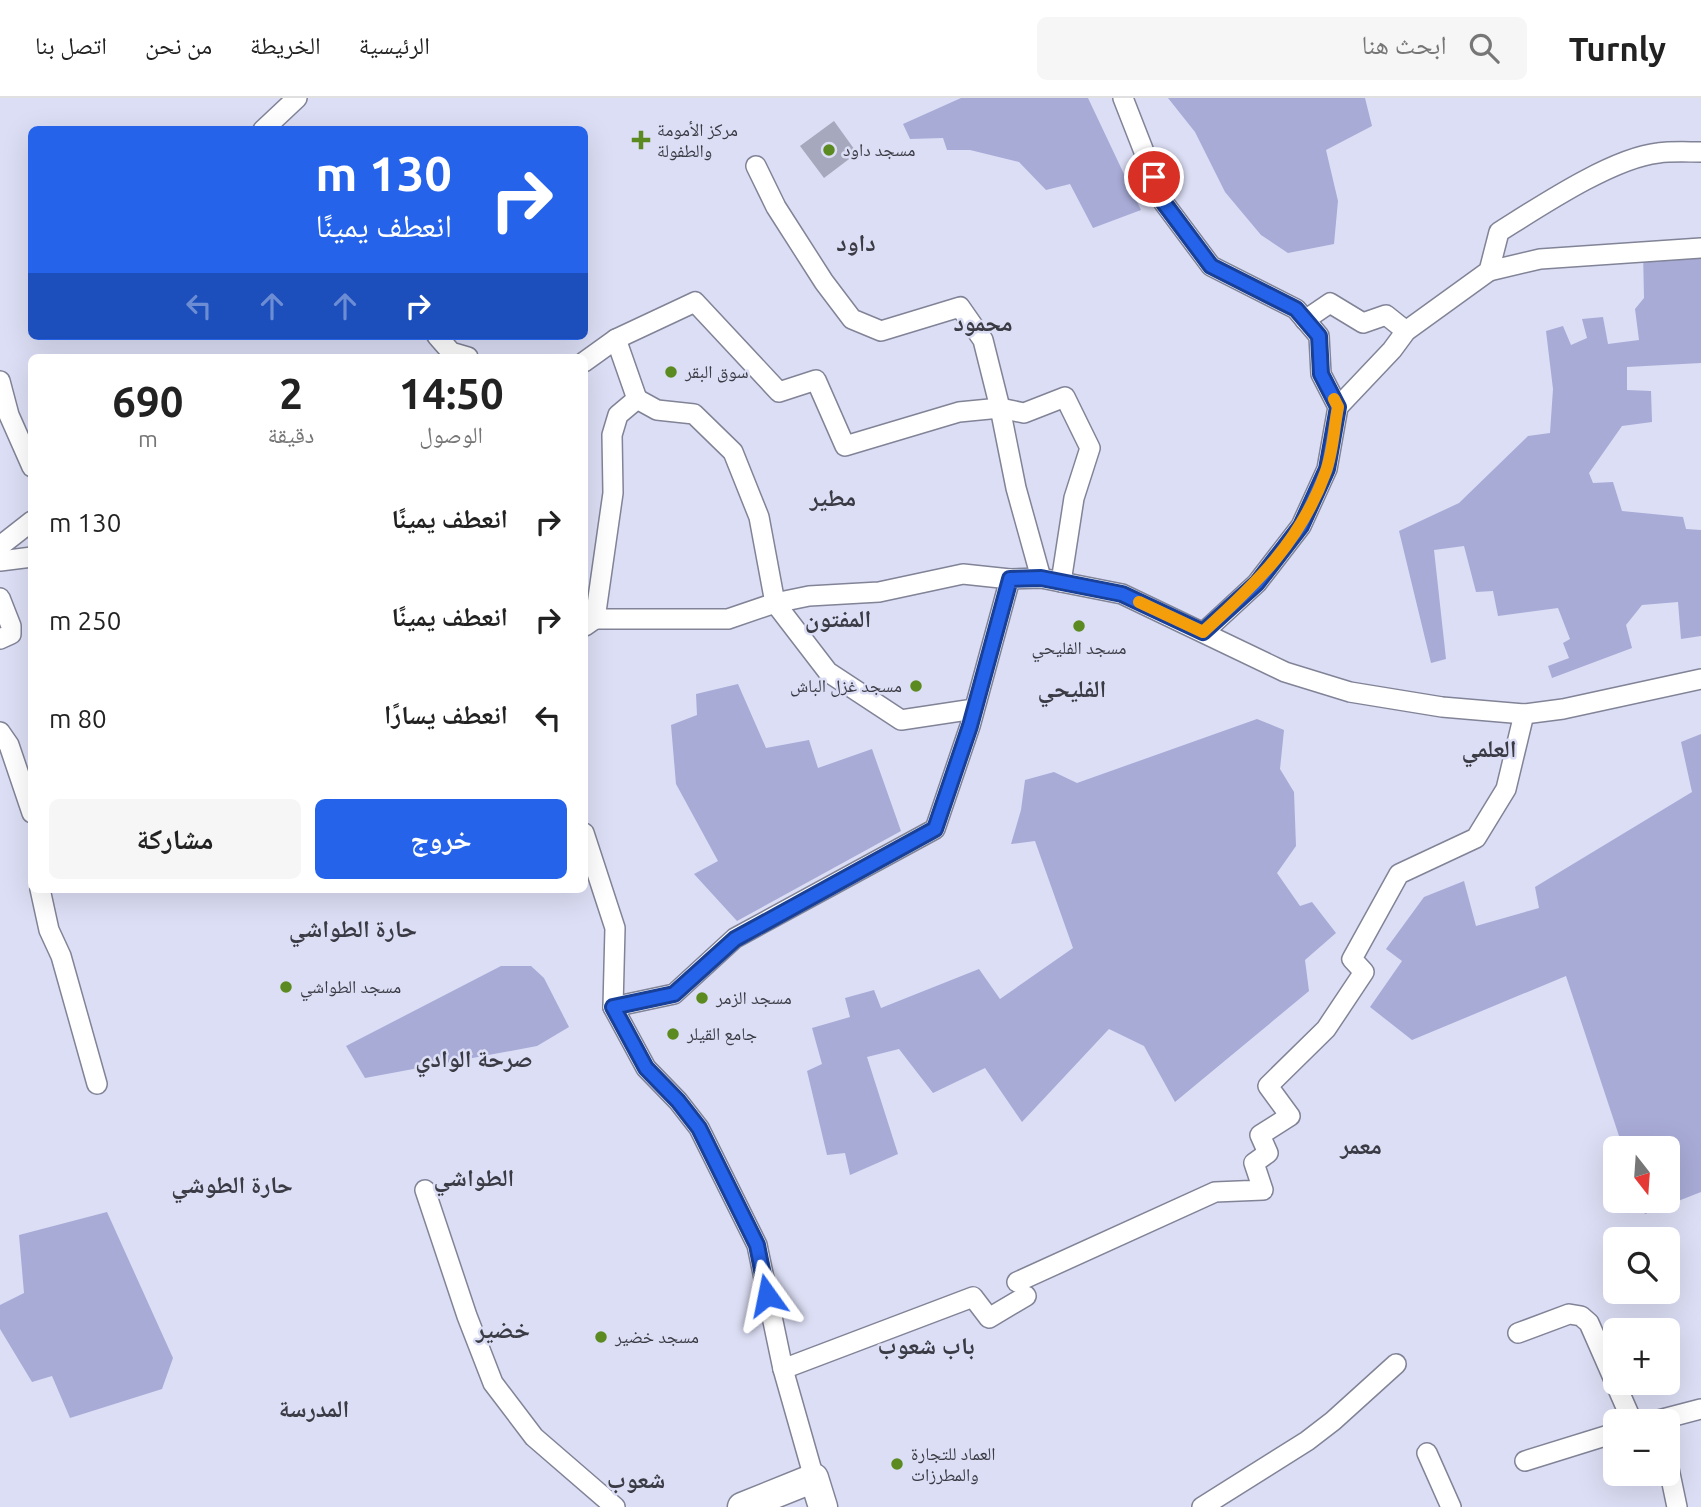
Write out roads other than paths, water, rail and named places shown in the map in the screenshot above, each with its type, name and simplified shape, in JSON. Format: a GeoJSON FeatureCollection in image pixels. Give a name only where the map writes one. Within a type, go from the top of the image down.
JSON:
{"type":"FeatureCollection","features":[{"type":"Feature","properties":{"kind":"street"},"geometry":{"type":"LineString","coordinates":[[267,126],[298,98]]}},
{"type":"Feature","properties":{"kind":"street"},"geometry":{"type":"LineString","coordinates":[[1123,98],[1164,203],[1211,266],[1296,309],[1319,336],[1321,374],[1338,407]]}},
{"type":"Feature","properties":{"kind":"street"},"geometry":{"type":"LineString","coordinates":[[1489,271],[1500,232],[1551,199],[1612,168],[1656,153],[1701,152]]}},
{"type":"Feature","properties":{"kind":"street"},"geometry":{"type":"LineString","coordinates":[[756,166],[776,207],[824,282],[852,318],[881,331],[960,307],[983,340],[1016,488],[1041,578]]}},
{"type":"Feature","properties":{"kind":"street"},"geometry":{"type":"LineString","coordinates":[[1203,632],[1257,583],[1301,526],[1327,469],[1338,407],[1392,350],[1406,331],[1489,271],[1540,259],[1701,248]]}},
{"type":"Feature","properties":{"kind":"street"},"geometry":{"type":"LineString","coordinates":[[588,359],[616,339],[695,302],[779,392],[816,380],[845,446],[959,412],[1000,408],[1024,413],[1065,397],[1090,448],[1074,498],[1061,582]]}},
{"type":"Feature","properties":{"kind":"street"},"geometry":{"type":"LineString","coordinates":[[1305,320],[1330,303],[1363,323],[1387,315],[1406,331]]}},
{"type":"Feature","properties":{"kind":"street"},"geometry":{"type":"LineString","coordinates":[[616,339],[638,399],[657,410],[694,414],[733,452],[759,517],[775,603],[828,671],[901,720],[974,709]]}},
{"type":"Feature","properties":{"kind":"street"},"geometry":{"type":"LineString","coordinates":[[441,340],[452,352],[458,354]]}},
{"type":"Feature","properties":{"kind":"street"},"geometry":{"type":"LineString","coordinates":[[0,381],[9,415],[28,458]]}},
{"type":"Feature","properties":{"kind":"street"},"geometry":{"type":"LineString","coordinates":[[638,399],[618,415],[612,435],[613,493],[589,622],[728,619],[775,603],[809,596],[879,592],[963,574],[1010,579],[1041,578],[1122,594],[1285,672],[1350,692],[1443,707],[1524,714],[1563,709],[1701,679]]}},
{"type":"Feature","properties":{"kind":"street"},"geometry":{"type":"LineString","coordinates":[[0,546],[28,524]]}},
{"type":"Feature","properties":{"kind":"street"},"geometry":{"type":"LineString","coordinates":[[0,561],[28,557]]}},
{"type":"Feature","properties":{"kind":"street"},"geometry":{"type":"LineString","coordinates":[[613,1007],[674,994],[735,939],[935,829],[974,709],[1010,579]]}},
{"type":"Feature","properties":{"kind":"street"},"geometry":{"type":"LineString","coordinates":[[0,598],[11,626],[11,634],[0,639]]}},
{"type":"Feature","properties":{"kind":"street"},"geometry":{"type":"LineString","coordinates":[[783,1369],[973,1297],[989,1318],[1021,1289],[1215,1192],[1263,1190],[1254,1163],[1268,1153],[1260,1135],[1290,1116],[1268,1086],[1326,1029],[1364,972],[1352,959],[1399,874],[1476,838],[1506,789],[1524,714]]}},
{"type":"Feature","properties":{"kind":"street"},"geometry":{"type":"LineString","coordinates":[[0,732],[9,745],[28,801]]}},
{"type":"Feature","properties":{"kind":"street"},"geometry":{"type":"LineString","coordinates":[[588,845],[615,928],[613,1007],[646,1068],[678,1101],[699,1128],[757,1245],[783,1369],[822,1507]]}},
{"type":"Feature","properties":{"kind":"street"},"geometry":{"type":"LineString","coordinates":[[41,893],[49,930],[61,957],[97,1084]]}},
{"type":"Feature","properties":{"kind":"street"},"geometry":{"type":"LineString","coordinates":[[425,1190],[467,1316],[494,1383],[534,1437],[615,1507]]}},
{"type":"Feature","properties":{"kind":"street"},"geometry":{"type":"LineString","coordinates":[[1518,1333],[1569,1314],[1581,1315],[1589,1323],[1627,1409]]}},
{"type":"Feature","properties":{"kind":"street"},"geometry":{"type":"LineString","coordinates":[[1202,1507],[1307,1441],[1396,1364]]}},
{"type":"Feature","properties":{"kind":"street"},"geometry":{"type":"LineString","coordinates":[[1680,1415],[1701,1409]]}},
{"type":"Feature","properties":{"kind":"street"},"geometry":{"type":"LineString","coordinates":[[1525,1461],[1603,1437]]}},
{"type":"Feature","properties":{"kind":"street"},"geometry":{"type":"LineString","coordinates":[[1427,1453],[1451,1507]]}},
{"type":"Feature","properties":{"kind":"street"},"geometry":{"type":"LineString","coordinates":[[742,1507],[814,1478]]}},
{"type":"Feature","properties":{"kind":"street"},"geometry":{"type":"LineString","coordinates":[[1673,1486],[1677,1507]]}},
{"type":"Feature","properties":{"kind":"place","name":"مركز الأمومة والطفولة"},"geometry":{"type":"Point","coordinates":[641,140]}},
{"type":"Feature","properties":{"kind":"place","name":"مسجد داود"},"geometry":{"type":"Point","coordinates":[829,150]}},
{"type":"Feature","properties":{"kind":"place","name":"سوق البقر"},"geometry":{"type":"Point","coordinates":[671,372]}},
{"type":"Feature","properties":{"kind":"place","name":"مسجد الفليحي"},"geometry":{"type":"Point","coordinates":[1079,626]}},
{"type":"Feature","properties":{"kind":"place","name":"مسجد غزل الباش"},"geometry":{"type":"Point","coordinates":[916,686]}},
{"type":"Feature","properties":{"kind":"place","name":"مسجد الطواشي"},"geometry":{"type":"Point","coordinates":[286,987]}},
{"type":"Feature","properties":{"kind":"place","name":"مسجد الزمر"},"geometry":{"type":"Point","coordinates":[702,998]}},
{"type":"Feature","properties":{"kind":"place","name":"جامع القيلر"},"geometry":{"type":"Point","coordinates":[673,1034]}},
{"type":"Feature","properties":{"kind":"place","name":"مسجد خضير"},"geometry":{"type":"Point","coordinates":[601,1337]}},
{"type":"Feature","properties":{"kind":"place","name":"العماد للتجارة والمطرزات"},"geometry":{"type":"Point","coordinates":[897,1464]}},
{"type":"Feature","properties":{"kind":"district","name":"داود"},"geometry":{"type":"Point","coordinates":[856,243]}},
{"type":"Feature","properties":{"kind":"district","name":"محمود"},"geometry":{"type":"Point","coordinates":[983,323]}},
{"type":"Feature","properties":{"kind":"district","name":"مطير"},"geometry":{"type":"Point","coordinates":[833,498]}},
{"type":"Feature","properties":{"kind":"district","name":"المفتون"},"geometry":{"type":"Point","coordinates":[838,619]}},
{"type":"Feature","properties":{"kind":"district","name":"الفليحي"},"geometry":{"type":"Point","coordinates":[1072,689]}},
{"type":"Feature","properties":{"kind":"district","name":"العلمي"},"geometry":{"type":"Point","coordinates":[1489,749]}},
{"type":"Feature","properties":{"kind":"district","name":"حارة الطواشي"},"geometry":{"type":"Point","coordinates":[353,929]}},
{"type":"Feature","properties":{"kind":"district","name":"صرحة الوادي"},"geometry":{"type":"Point","coordinates":[474,1059]}},
{"type":"Feature","properties":{"kind":"district","name":"معمر"},"geometry":{"type":"Point","coordinates":[1361,1146]}},
{"type":"Feature","properties":{"kind":"district","name":"الطواشي"},"geometry":{"type":"Point","coordinates":[474,1178]}},
{"type":"Feature","properties":{"kind":"district","name":"حارة الطوشي"},"geometry":{"type":"Point","coordinates":[232,1185]}},
{"type":"Feature","properties":{"kind":"district","name":"خضير"},"geometry":{"type":"Point","coordinates":[503,1330]}},
{"type":"Feature","properties":{"kind":"district","name":"باب شعوب"},"geometry":{"type":"Point","coordinates":[926,1346]}},
{"type":"Feature","properties":{"kind":"district","name":"المدرسة"},"geometry":{"type":"Point","coordinates":[314,1409]}},
{"type":"Feature","properties":{"kind":"district","name":"شعوب"},"geometry":{"type":"Point","coordinates":[636,1480]}}]}
